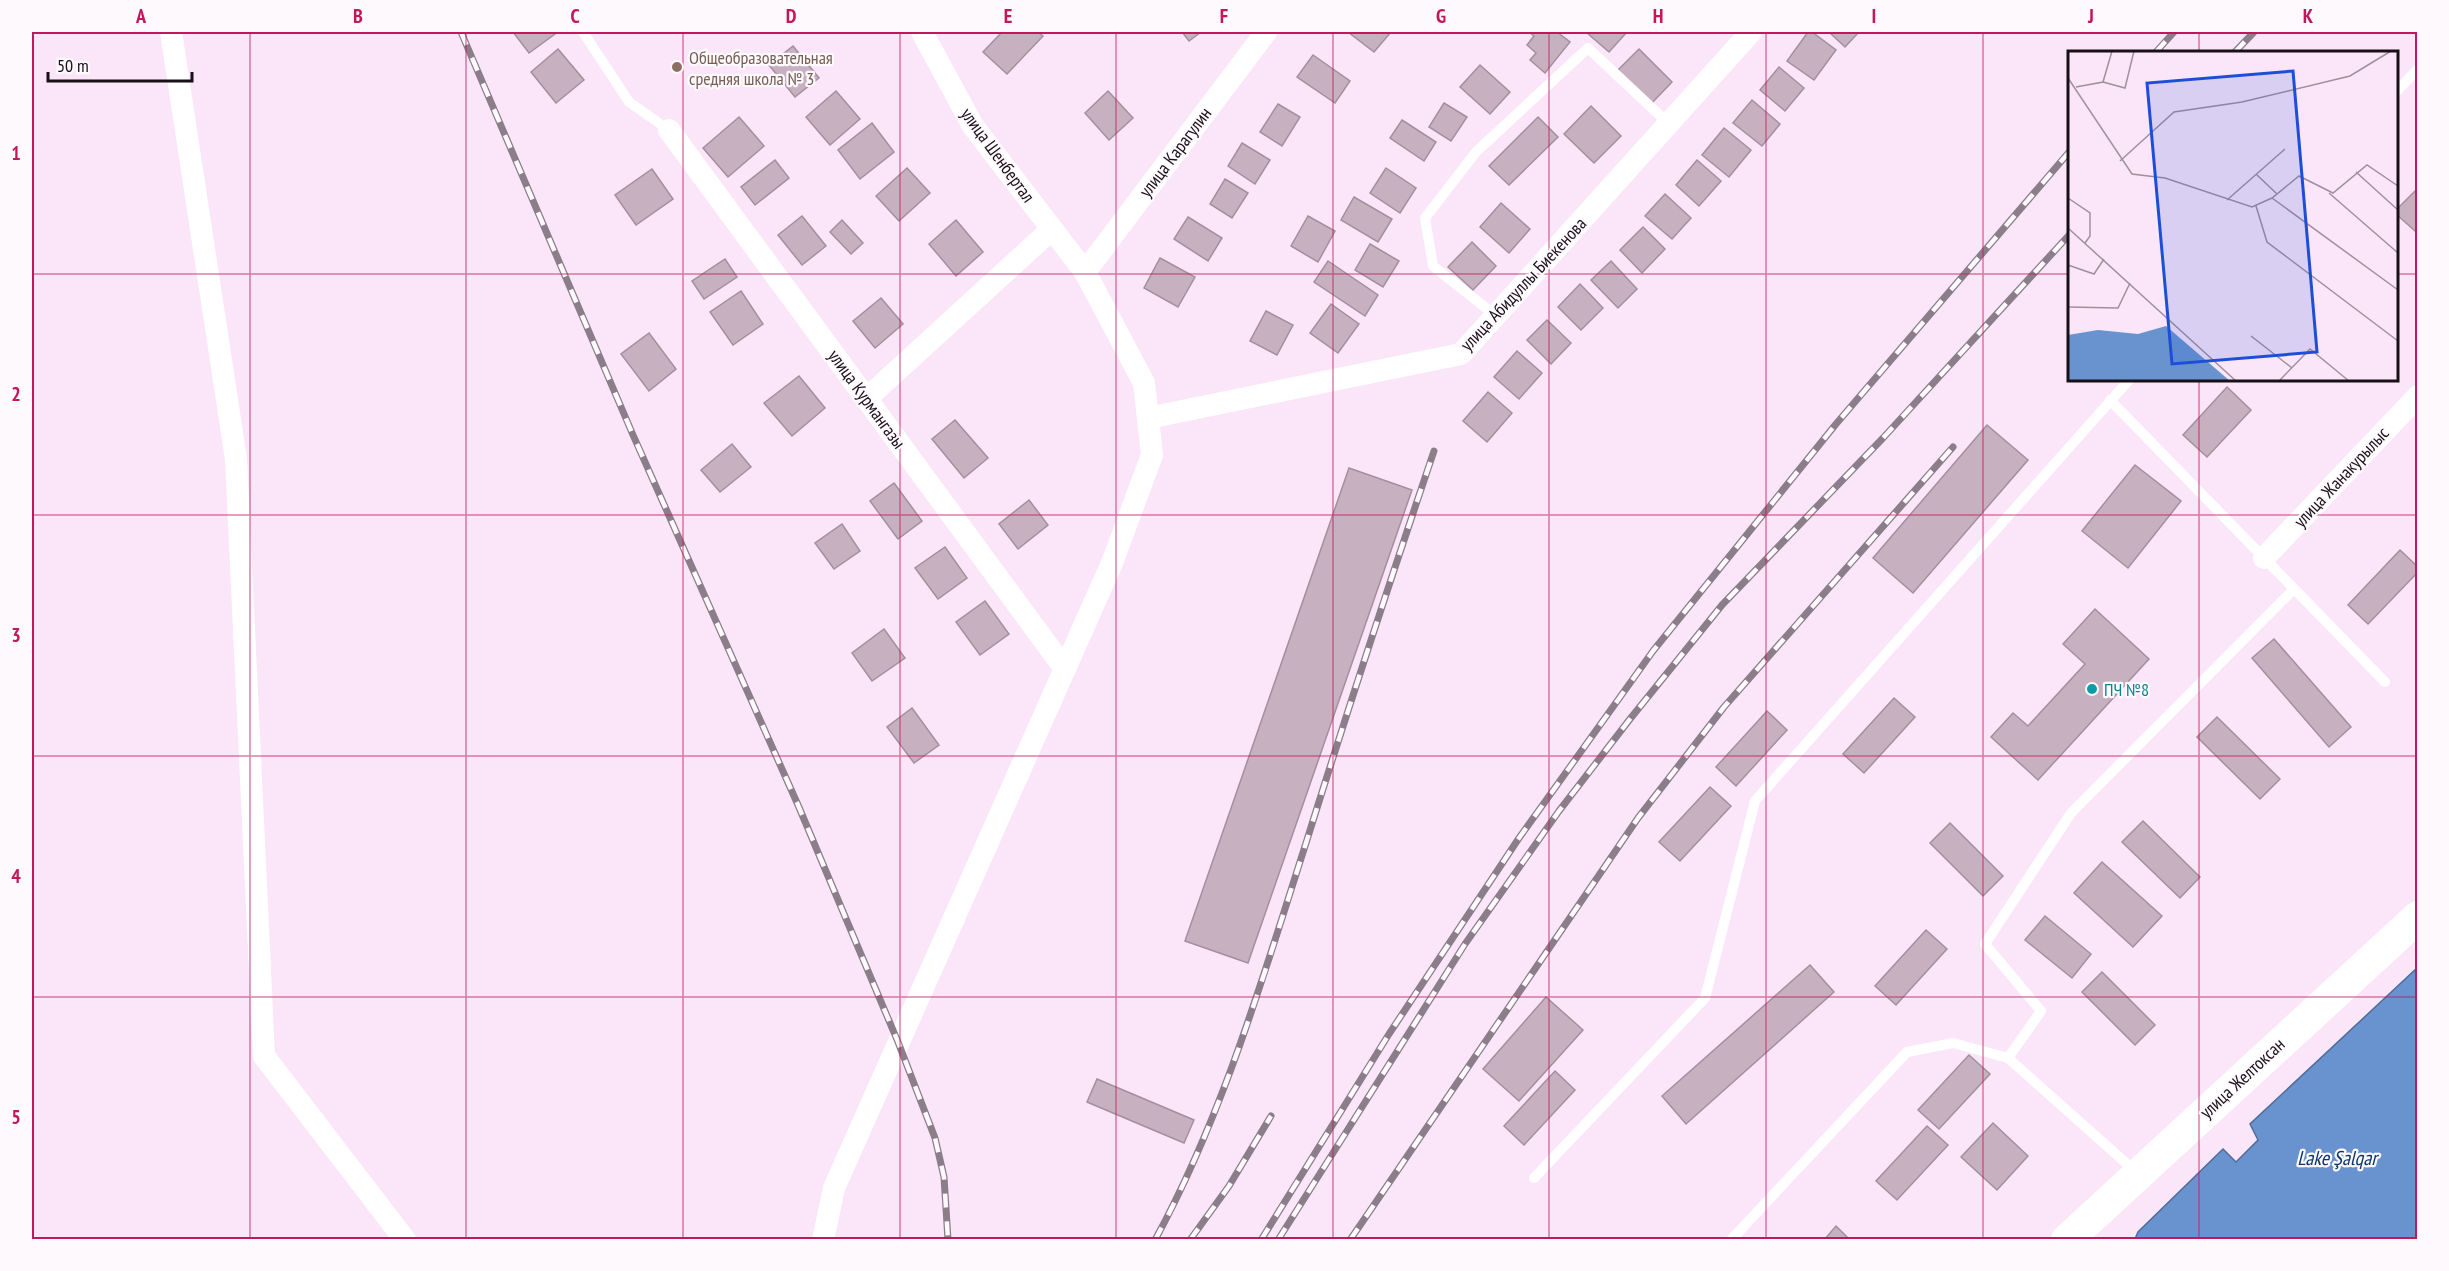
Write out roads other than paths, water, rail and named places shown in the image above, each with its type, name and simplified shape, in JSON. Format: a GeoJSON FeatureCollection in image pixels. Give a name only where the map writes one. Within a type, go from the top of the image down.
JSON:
{"type":"FeatureCollection","features":[{"type":"Feature","properties":{"kind":"main road","name":"улица Желтоксан"},"geometry":{"type":"LineString","coordinates":[[2067,1239],[2418,917]]}},
{"type":"Feature","properties":{"kind":"street"},"geometry":{"type":"LineString","coordinates":[[171,32],[236,459],[264,1056],[405,1239]]}},
{"type":"Feature","properties":{"kind":"street","name":"улица Шенбертал"},"geometry":{"type":"LineString","coordinates":[[823,1239],[834,1188],[1112,563],[1152,455],[1144,384],[1085,272],[973,126],[922,32]]}},
{"type":"Feature","properties":{"kind":"street","name":"улица Карагулин"},"geometry":{"type":"LineString","coordinates":[[1085,272],[1266,32]]}},
{"type":"Feature","properties":{"kind":"street","name":"улица Абидуллы Биекенова"},"geometry":{"type":"LineString","coordinates":[[1148,418],[1461,354],[1751,32]]}},
{"type":"Feature","properties":{"kind":"street","name":"улица Курмангазы"},"geometry":{"type":"LineString","coordinates":[[669,130],[1065,669]]}},
{"type":"Feature","properties":{"kind":"street"},"geometry":{"type":"LineString","coordinates":[[866,399],[1052,230]]}},
{"type":"Feature","properties":{"kind":"street","name":"улица Жанакурылыс"},"geometry":{"type":"LineString","coordinates":[[2264,558],[2418,396]]}},
{"type":"Feature","properties":{"kind":"lane"},"geometry":{"type":"LineString","coordinates":[[584,32],[629,102],[669,130]]}},
{"type":"Feature","properties":{"kind":"lane"},"geometry":{"type":"LineString","coordinates":[[1495,315],[1432,266],[1425,218],[1476,152],[1588,48],[1668,123]]}},
{"type":"Feature","properties":{"kind":"lane"},"geometry":{"type":"LineString","coordinates":[[2398,91],[2418,69]]}},
{"type":"Feature","properties":{"kind":"lane"},"geometry":{"type":"LineString","coordinates":[[1534,1178],[1705,998],[1755,801],[2128,381]]}},
{"type":"Feature","properties":{"kind":"lane"},"geometry":{"type":"LineString","coordinates":[[2110,400],[2385,682]]}},
{"type":"Feature","properties":{"kind":"lane"},"geometry":{"type":"LineString","coordinates":[[2008,1058],[2041,1011],[1985,944],[2071,813],[2294,589]]}},
{"type":"Feature","properties":{"kind":"lane"},"geometry":{"type":"LineString","coordinates":[[1731,1239],[1907,1052],[1953,1043],[2008,1058],[2138,1174]]}},
{"type":"Feature","properties":{"kind":"water","name":"Lake Şalqar"},"geometry":{"type":"Polygon","coordinates":[[[2417,968],[2417,1239],[2135,1239],[2138,1232],[2223,1149],[2236,1162],[2258,1140],[2250,1124],[2417,968]]]}},
{"type":"Feature","properties":{"kind":"railway"},"geometry":{"type":"LineString","coordinates":[[461,32],[633,435],[798,805],[898,1042],[935,1138],[944,1177],[948,1240]]}},
{"type":"Feature","properties":{"kind":"railway"},"geometry":{"type":"LineString","coordinates":[[2157,51],[2174,32]]}},
{"type":"Feature","properties":{"kind":"railway"},"geometry":{"type":"LineString","coordinates":[[2236,51],[2254,32]]}},
{"type":"Feature","properties":{"kind":"railway"},"geometry":{"type":"LineString","coordinates":[[1261,1240],[1389,1034],[1519,838],[1653,651],[1836,424],[2068,153]]}},
{"type":"Feature","properties":{"kind":"railway"},"geometry":{"type":"LineString","coordinates":[[1278,1240],[1465,944],[1559,811],[1630,719],[1722,605],[1883,438],[2068,236]]}},
{"type":"Feature","properties":{"kind":"railway"},"geometry":{"type":"LineString","coordinates":[[1350,1240],[1638,818],[1724,707],[1953,447]]}},
{"type":"Feature","properties":{"kind":"railway"},"geometry":{"type":"LineString","coordinates":[[1155,1240],[1201,1144],[1240,1045],[1434,451]]}},
{"type":"Feature","properties":{"kind":"railway"},"geometry":{"type":"LineString","coordinates":[[1190,1240],[1229,1186],[1271,1116]]}},
{"type":"Feature","properties":{"kind":"place","name":"Общеобразовательная средняя школа № 3"},"geometry":{"type":"Point","coordinates":[677,67]}},
{"type":"Feature","properties":{"kind":"place","name":"ПЧ №8"},"geometry":{"type":"Point","coordinates":[2092,689]}}]}
